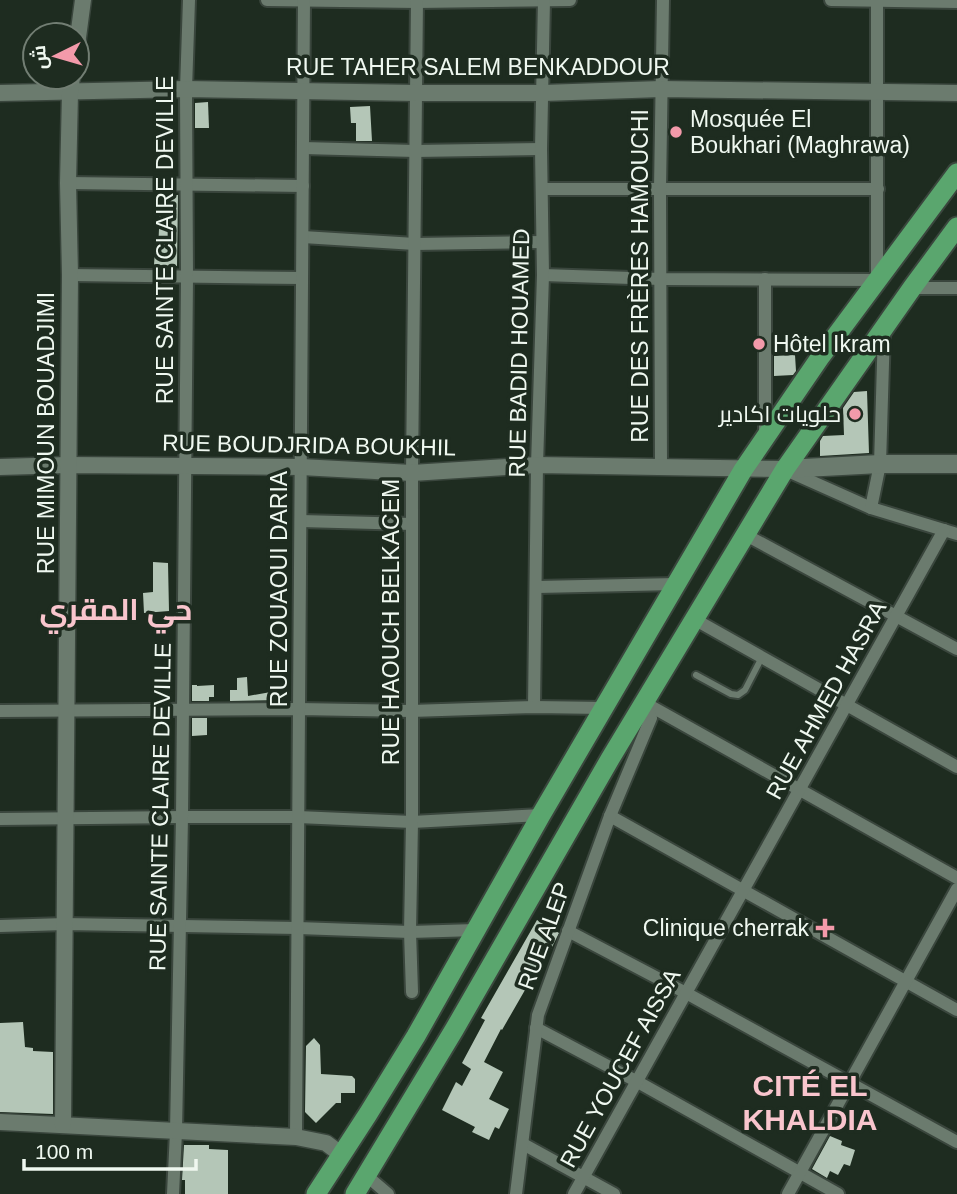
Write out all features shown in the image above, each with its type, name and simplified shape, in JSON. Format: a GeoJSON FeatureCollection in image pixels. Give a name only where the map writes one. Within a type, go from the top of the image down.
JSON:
{"type":"FeatureCollection","features":[{"type":"Feature","properties":{"kind":"main road"},"geometry":{"type":"LineString","coordinates":[[316,1194],[416,1036],[541,815],[743,470],[877,280],[957,173]]}},
{"type":"Feature","properties":{"kind":"main road"},"geometry":{"type":"LineString","coordinates":[[355,1194],[454,1030],[610,760],[785,470],[957,228]]}},
{"type":"Feature","properties":{"kind":"main road"},"geometry":{"type":"LineString","coordinates":[[785,470],[880,464],[957,464]]}},
{"type":"Feature","properties":{"kind":"street"},"geometry":{"type":"LineString","coordinates":[[80,21],[83,0]]}},
{"type":"Feature","properties":{"kind":"street","name":"RUE SAINTE CLAIRE DEVILLE"},"geometry":{"type":"LineString","coordinates":[[173,1194],[182,817],[186,89],[189,0]]}},
{"type":"Feature","properties":{"kind":"street"},"geometry":{"type":"LineString","coordinates":[[267,0],[570,0]]}},
{"type":"Feature","properties":{"kind":"street","name":"RUE ZOUAOUI DARIA"},"geometry":{"type":"LineString","coordinates":[[296,1137],[304,0]]}},
{"type":"Feature","properties":{"kind":"street","name":"RUE BADID HOUAMED"},"geometry":{"type":"LineString","coordinates":[[534,707],[543,275],[541,149],[544,0]]}},
{"type":"Feature","properties":{"kind":"street","name":"RUE DES FRÈRES HAMOUCHI"},"geometry":{"type":"LineString","coordinates":[[661,468],[660,189],[663,0]]}},
{"type":"Feature","properties":{"kind":"street"},"geometry":{"type":"LineString","coordinates":[[831,0],[957,2]]}},
{"type":"Feature","properties":{"kind":"street","name":"RUE HAOUCH BELKACEM"},"geometry":{"type":"LineString","coordinates":[[412,992],[412,473],[417,1]]}},
{"type":"Feature","properties":{"kind":"street"},"geometry":{"type":"LineString","coordinates":[[543,275],[661,279],[877,280],[877,1]]}},
{"type":"Feature","properties":{"kind":"street","name":"RUE TAHER SALEM BENKADDOUR"},"geometry":{"type":"LineString","coordinates":[[91,86],[415,93],[661,89],[957,93]]}},
{"type":"Feature","properties":{"kind":"street","name":"RUE TAHER SALEM BENKADDOUR"},"geometry":{"type":"LineString","coordinates":[[0,93],[21,91]]}},
{"type":"Feature","properties":{"kind":"street","name":"RUE MIMOUN BOUADJIMI"},"geometry":{"type":"LineString","coordinates":[[63,1125],[70,275],[68,183],[71,91]]}},
{"type":"Feature","properties":{"kind":"street"},"geometry":{"type":"LineString","coordinates":[[303,148],[415,152],[541,149]]}},
{"type":"Feature","properties":{"kind":"street"},"geometry":{"type":"LineString","coordinates":[[68,183],[303,186]]}},
{"type":"Feature","properties":{"kind":"street"},"geometry":{"type":"LineString","coordinates":[[542,189],[878,190]]}},
{"type":"Feature","properties":{"kind":"street"},"geometry":{"type":"LineString","coordinates":[[303,237],[415,244],[542,242]]}},
{"type":"Feature","properties":{"kind":"street"},"geometry":{"type":"LineString","coordinates":[[70,275],[302,278]]}},
{"type":"Feature","properties":{"kind":"street"},"geometry":{"type":"LineString","coordinates":[[765,279],[765,438]]}},
{"type":"Feature","properties":{"kind":"street"},"geometry":{"type":"LineString","coordinates":[[912,288],[957,288]]}},
{"type":"Feature","properties":{"kind":"street"},"geometry":{"type":"LineString","coordinates":[[872,508],[880,464],[884,329]]}},
{"type":"Feature","properties":{"kind":"street","name":"RUE BOUDJRIDA BOUKHIL"},"geometry":{"type":"LineString","coordinates":[[0,467],[301,467],[412,473],[537,465],[785,470]]}},
{"type":"Feature","properties":{"kind":"street"},"geometry":{"type":"LineString","coordinates":[[785,470],[872,508],[951,532]]}},
{"type":"Feature","properties":{"kind":"street"},"geometry":{"type":"LineString","coordinates":[[301,521],[412,524]]}},
{"type":"Feature","properties":{"kind":"street","name":"RUE AHMED HASRA"},"geometry":{"type":"LineString","coordinates":[[744,890],[897,616],[951,532]]}},
{"type":"Feature","properties":{"kind":"street"},"geometry":{"type":"LineString","coordinates":[[746,535],[957,649]]}},
{"type":"Feature","properties":{"kind":"street"},"geometry":{"type":"LineString","coordinates":[[537,587],[676,584]]}},
{"type":"Feature","properties":{"kind":"street"},"geometry":{"type":"LineString","coordinates":[[694,619],[957,767]]}},
{"type":"Feature","properties":{"kind":"street"},"geometry":{"type":"LineString","coordinates":[[645,702],[957,878]]}},
{"type":"Feature","properties":{"kind":"street","name":"RUE ALEP"},"geometry":{"type":"LineString","coordinates":[[516,1194],[538,1015],[610,816],[651,718],[645,702]]}},
{"type":"Feature","properties":{"kind":"street"},"geometry":{"type":"LineString","coordinates":[[0,711],[604,708]]}},
{"type":"Feature","properties":{"kind":"street"},"geometry":{"type":"LineString","coordinates":[[0,819],[298,817],[412,822],[541,815]]}},
{"type":"Feature","properties":{"kind":"street"},"geometry":{"type":"LineString","coordinates":[[610,816],[957,1010]]}},
{"type":"Feature","properties":{"kind":"street"},"geometry":{"type":"LineString","coordinates":[[788,1194],[957,889]]}},
{"type":"Feature","properties":{"kind":"street","name":"RUE YOUCEF AISSA"},"geometry":{"type":"LineString","coordinates":[[574,1194],[744,890]]}},
{"type":"Feature","properties":{"kind":"street"},"geometry":{"type":"LineString","coordinates":[[0,926],[65,924],[410,932],[477,930]]}},
{"type":"Feature","properties":{"kind":"street"},"geometry":{"type":"LineString","coordinates":[[568,931],[957,1142]]}},
{"type":"Feature","properties":{"kind":"street"},"geometry":{"type":"LineString","coordinates":[[536,1028],[838,1194]]}},
{"type":"Feature","properties":{"kind":"street"},"geometry":{"type":"LineString","coordinates":[[0,1122],[296,1137],[326,1143],[342,1155]]}},
{"type":"Feature","properties":{"kind":"street"},"geometry":{"type":"LineString","coordinates":[[523,1144],[614,1194]]}},
{"type":"Feature","properties":{"kind":"street"},"geometry":{"type":"LineString","coordinates":[[367,1176],[388,1194]]}},
{"type":"Feature","properties":{"kind":"lane"},"geometry":{"type":"LineString","coordinates":[[696,675],[731,694],[738,695],[745,690],[762,657]]}},
{"type":"Feature","properties":{"kind":"building"},"geometry":{"type":"Polygon","coordinates":[[[208,102],[209,128],[195,128],[195,103],[208,102]]]}},
{"type":"Feature","properties":{"kind":"building"},"geometry":{"type":"Polygon","coordinates":[[[370,106],[372,141],[356,141],[356,123],[351,123],[350,107],[370,106]]]}},
{"type":"Feature","properties":{"kind":"building"},"geometry":{"type":"Polygon","coordinates":[[[157,195],[178,195],[177,266],[154,265],[155,250],[158,250],[160,208],[156,208],[157,195]]]}},
{"type":"Feature","properties":{"kind":"building"},"geometry":{"type":"Polygon","coordinates":[[[795,355],[796,371],[793,375],[774,376],[774,356],[795,355]]]}},
{"type":"Feature","properties":{"kind":"building","name":"حلويات اكادير"},"geometry":{"type":"Polygon","coordinates":[[[867,391],[869,453],[820,456],[820,441],[823,436],[844,435],[843,408],[854,392],[867,391]]]}},
{"type":"Feature","properties":{"kind":"building"},"geometry":{"type":"Polygon","coordinates":[[[153,562],[168,563],[169,611],[144,613],[143,593],[153,592],[153,562]]]}},
{"type":"Feature","properties":{"kind":"building"},"geometry":{"type":"Polygon","coordinates":[[[247,677],[248,696],[282,690],[283,700],[230,701],[230,690],[237,690],[237,678],[247,677]]]}},
{"type":"Feature","properties":{"kind":"building"},"geometry":{"type":"Polygon","coordinates":[[[192,685],[214,685],[214,697],[209,697],[209,701],[192,701],[192,685]]]}},
{"type":"Feature","properties":{"kind":"building"},"geometry":{"type":"Polygon","coordinates":[[[192,718],[207,718],[207,735],[192,736],[192,718]]]}},
{"type":"Feature","properties":{"kind":"building"},"geometry":{"type":"Polygon","coordinates":[[[537,920],[559,933],[484,1062],[503,1072],[489,1099],[509,1109],[499,1129],[495,1127],[489,1140],[472,1132],[475,1127],[442,1110],[456,1082],[462,1086],[471,1069],[462,1063],[485,1020],[481,1018],[537,920]]]}},
{"type":"Feature","properties":{"kind":"building"},"geometry":{"type":"Polygon","coordinates":[[[23,1022],[25,1047],[33,1048],[33,1051],[53,1052],[53,1114],[0,1112],[0,1023],[23,1022]]]}},
{"type":"Feature","properties":{"kind":"building"},"geometry":{"type":"Polygon","coordinates":[[[314,1038],[320,1045],[321,1074],[352,1076],[355,1079],[355,1093],[341,1093],[341,1103],[336,1103],[316,1123],[305,1112],[306,1046],[314,1038]]]}},
{"type":"Feature","properties":{"kind":"building"},"geometry":{"type":"Polygon","coordinates":[[[830,1136],[842,1141],[841,1145],[855,1150],[850,1166],[844,1164],[838,1175],[830,1171],[827,1178],[812,1169],[830,1136]]]}},
{"type":"Feature","properties":{"kind":"building"},"geometry":{"type":"Polygon","coordinates":[[[184,1145],[209,1145],[209,1149],[228,1150],[228,1194],[185,1194],[185,1180],[182,1180],[184,1145]]]}},
{"type":"Feature","properties":{"kind":"place","name":"Mosquée El Boukhari (Maghrawa)"},"geometry":{"type":"Point","coordinates":[676,132]}},
{"type":"Feature","properties":{"kind":"place","name":"Hôtel Ikram"},"geometry":{"type":"Point","coordinates":[759,344]}},
{"type":"Feature","properties":{"kind":"place","name":"حلويات اكادير"},"geometry":{"type":"Point","coordinates":[855,414]}},
{"type":"Feature","properties":{"kind":"place","name":"Clinique cherrak"},"geometry":{"type":"Point","coordinates":[825,928]}},
{"type":"Feature","properties":{"kind":"district","name":"حي المقري"},"geometry":{"type":"Point","coordinates":[116,609]}},
{"type":"Feature","properties":{"kind":"district","name":"CITÉ EL KHALDIA"},"geometry":{"type":"Point","coordinates":[810,1102]}}]}
